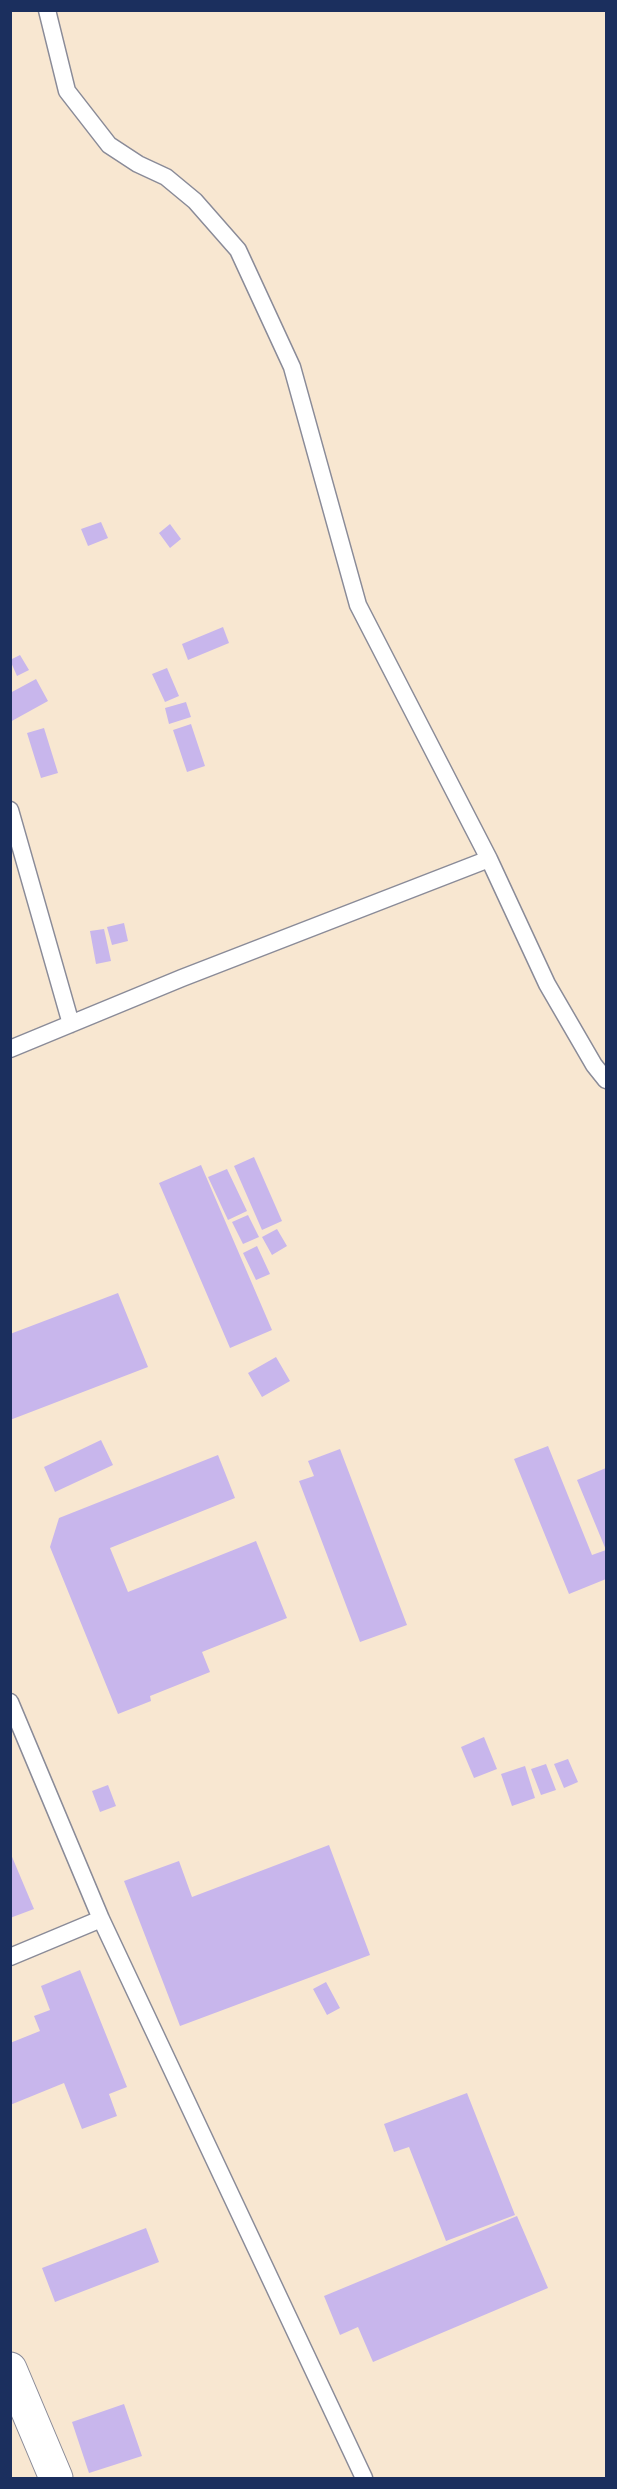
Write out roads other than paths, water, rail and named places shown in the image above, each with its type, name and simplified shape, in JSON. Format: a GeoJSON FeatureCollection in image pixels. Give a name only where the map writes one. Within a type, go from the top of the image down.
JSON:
{"type":"FeatureCollection","features":[{"type":"Feature","properties":{"kind":"street"},"geometry":{"type":"LineString","coordinates":[[10,2369],[57,2478]]}},
{"type":"Feature","properties":{"kind":"lane"},"geometry":{"type":"LineString","coordinates":[[47,10],[67,91],[109,145],[138,164],[166,177],[195,201],[238,250],[291,367],[358,605],[489,859],[547,984],[594,1065],[606,1080]]}},
{"type":"Feature","properties":{"kind":"lane"},"geometry":{"type":"LineString","coordinates":[[10,810],[71,1024]]}},
{"type":"Feature","properties":{"kind":"lane"},"geometry":{"type":"LineString","coordinates":[[10,1049],[182,978],[489,859]]}},
{"type":"Feature","properties":{"kind":"lane"},"geometry":{"type":"LineString","coordinates":[[10,1702],[101,1919],[364,2478]]}},
{"type":"Feature","properties":{"kind":"lane"},"geometry":{"type":"LineString","coordinates":[[10,1957],[101,1919]]}}]}
